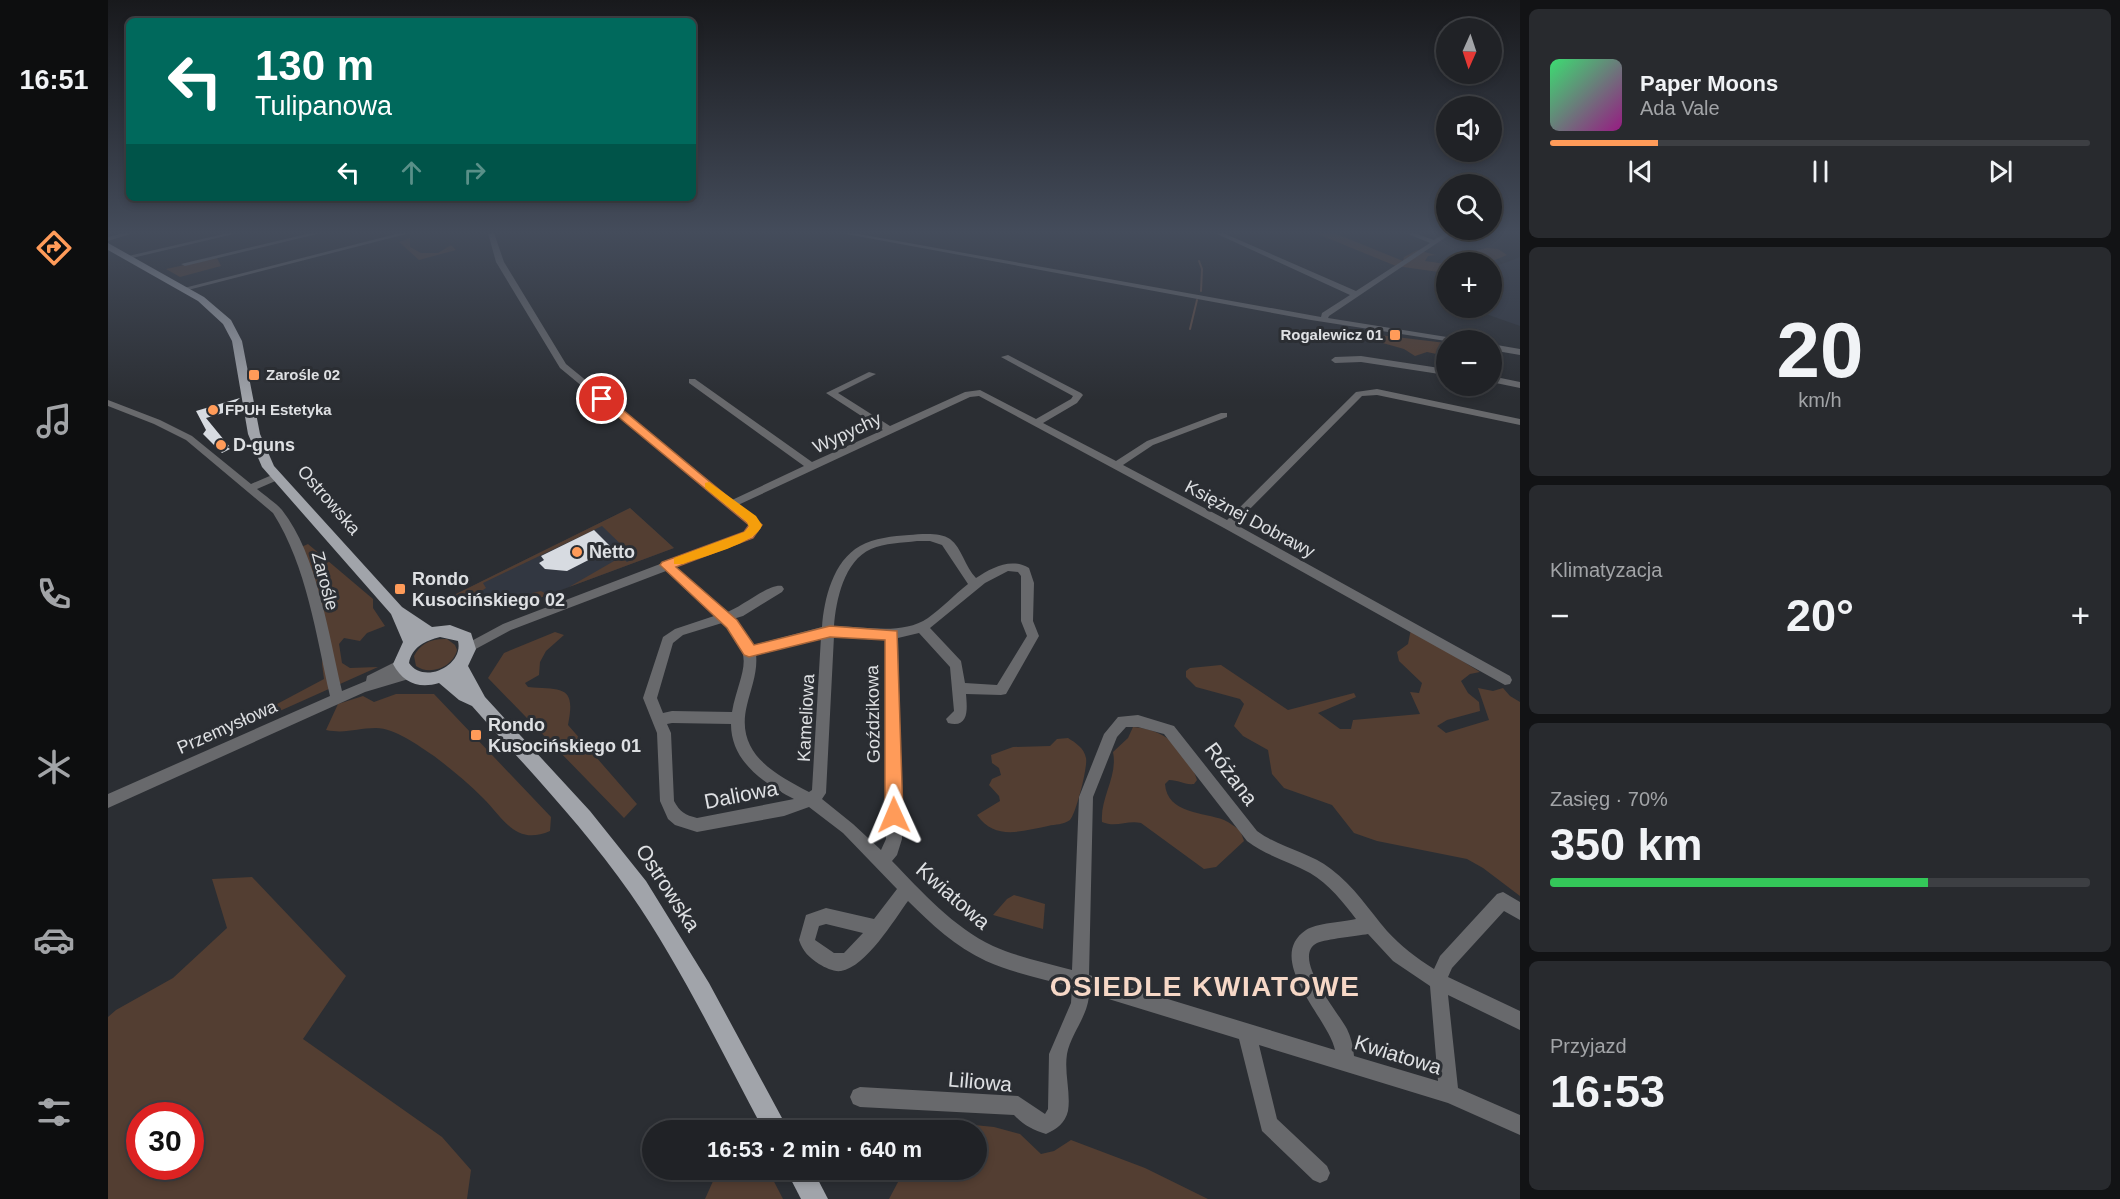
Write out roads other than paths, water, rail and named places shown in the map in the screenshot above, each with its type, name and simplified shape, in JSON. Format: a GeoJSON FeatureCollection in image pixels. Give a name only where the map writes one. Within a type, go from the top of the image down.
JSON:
{"type":"FeatureCollection","features":[{"type":"Feature","properties":{"kind":"main road","name":"Ostrowska"},"geometry":{"type":"LineString","coordinates":[[184,289],[220,314],[234,332],[254,434],[268,467],[397,611],[429,633]]}},
{"type":"Feature","properties":{"kind":"main road","name":"Ostrowska"},"geometry":{"type":"LineString","coordinates":[[397,611],[411,643]]}},
{"type":"Feature","properties":{"kind":"main road"},"geometry":{"type":"LineString","coordinates":[[450,631],[466,643],[459,666],[442,676],[416,678],[404,669],[404,653],[411,643],[429,633],[450,631]]}},
{"type":"Feature","properties":{"kind":"main road","name":"Ostrowska"},"geometry":{"type":"LineString","coordinates":[[459,666],[478,701]]}},
{"type":"Feature","properties":{"kind":"main road","name":"Ostrowska"},"geometry":{"type":"LineString","coordinates":[[442,676],[478,701],[579,812],[617,858],[650,905],[771,1120]]}},
{"type":"Feature","properties":{"kind":"main road"},"geometry":{"type":"LineString","coordinates":[[805,1180],[815,1199]]}},
{"type":"Feature","properties":{"kind":"street"},"geometry":{"type":"LineString","coordinates":[[466,643],[748,535],[756,525],[559,362],[516,289]]}},
{"type":"Feature","properties":{"kind":"street"},"geometry":{"type":"LineString","coordinates":[[1153,289],[1436,337]]}},
{"type":"Feature","properties":{"kind":"street"},"geometry":{"type":"LineString","coordinates":[[1343,289],[1354,294]]}},
{"type":"Feature","properties":{"kind":"street"},"geometry":{"type":"LineString","coordinates":[[1324,320],[1324,315],[1362,289]]}},
{"type":"Feature","properties":{"kind":"street"},"geometry":{"type":"LineString","coordinates":[[1502,349],[1520,352]]}},
{"type":"Feature","properties":{"kind":"street"},"geometry":{"type":"LineString","coordinates":[[1005,357],[1078,395],[1074,401],[1036,423]]}},
{"type":"Feature","properties":{"kind":"street"},"geometry":{"type":"LineString","coordinates":[[1335,360],[1361,359],[1436,370]]}},
{"type":"Feature","properties":{"kind":"street"},"geometry":{"type":"LineString","coordinates":[[872,374],[831,393],[891,431]]}},
{"type":"Feature","properties":{"kind":"street"},"geometry":{"type":"LineString","coordinates":[[692,381],[812,467]]}},
{"type":"Feature","properties":{"kind":"street"},"geometry":{"type":"LineString","coordinates":[[1502,381],[1520,385]]}},
{"type":"Feature","properties":{"kind":"street"},"geometry":{"type":"LineString","coordinates":[[1228,525],[1354,397],[1364,392],[1377,392],[1520,422]]}},
{"type":"Feature","properties":{"kind":"street","name":"Wypychy"},"geometry":{"type":"LineString","coordinates":[[731,504],[976,393]]}},
{"type":"Feature","properties":{"kind":"street","name":"Księżnej Dobrawy"},"geometry":{"type":"LineString","coordinates":[[976,393],[1228,525],[1506,680]]}},
{"type":"Feature","properties":{"kind":"street","name":"Zarośle"},"geometry":{"type":"LineString","coordinates":[[108,403],[158,422],[189,438],[277,511],[288,525],[296,543],[337,698]]}},
{"type":"Feature","properties":{"kind":"street"},"geometry":{"type":"LineString","coordinates":[[1115,465],[1150,443],[1224,415]]}},
{"type":"Feature","properties":{"kind":"street"},"geometry":{"type":"LineString","coordinates":[[250,488],[276,477]]}},
{"type":"Feature","properties":{"kind":"street","name":"Kameliowa"},"geometry":{"type":"LineString","coordinates":[[809,801],[819,793],[821,787],[830,631],[829,610],[836,586],[860,551],[867,547],[921,537],[942,540],[948,545],[965,575],[974,583]]}},
{"type":"Feature","properties":{"kind":"street"},"geometry":{"type":"LineString","coordinates":[[667,565],[726,618],[742,637],[749,651],[830,631],[892,635],[922,628],[952,605],[974,583],[1002,570],[1020,567],[1027,574],[1028,579],[1027,619],[1033,634],[1031,642],[1001,690],[959,688]]}},
{"type":"Feature","properties":{"kind":"street","name":"Daliowa"},"geometry":{"type":"LineString","coordinates":[[778,589],[739,613],[679,632],[668,640],[650,698],[664,733],[667,801],[673,814],[680,820],[687,824],[709,825],[784,809],[809,801]]}},
{"type":"Feature","properties":{"kind":"street"},"geometry":{"type":"LineString","coordinates":[[922,628],[956,665],[962,714],[953,719]]}},
{"type":"Feature","properties":{"kind":"street","name":"Goździkowa"},"geometry":{"type":"LineString","coordinates":[[882,860],[891,850],[894,839],[892,635]]}},
{"type":"Feature","properties":{"kind":"street","name":"Kwiatowa"},"geometry":{"type":"LineString","coordinates":[[749,651],[749,670],[736,718],[741,744],[755,766],[767,777],[825,809],[882,860],[907,889],[975,947],[991,954],[1449,1094],[1520,1125]]}},
{"type":"Feature","properties":{"kind":"street","name":"Przemysłowa"},"geometry":{"type":"LineString","coordinates":[[108,801],[404,669]]}},
{"type":"Feature","properties":{"kind":"street"},"geometry":{"type":"LineString","coordinates":[[658,720],[672,717],[736,718]]}},
{"type":"Feature","properties":{"kind":"street","name":"Różana"},"geometry":{"type":"LineString","coordinates":[[1082,982],[1086,797],[1102,753],[1117,724],[1123,720],[1146,722],[1169,730],[1252,836],[1269,847],[1312,865],[1327,876],[1400,956],[1438,979],[1520,1021]]}},
{"type":"Feature","properties":{"kind":"street"},"geometry":{"type":"LineString","coordinates":[[876,928],[907,889]]}},
{"type":"Feature","properties":{"kind":"street"},"geometry":{"type":"LineString","coordinates":[[1449,1094],[1438,979],[1446,962],[1503,900],[1520,912]]}},
{"type":"Feature","properties":{"kind":"street"},"geometry":{"type":"LineString","coordinates":[[1346,1063],[1340,1035],[1303,974],[1300,954],[1306,940],[1312,936],[1371,925]]}},
{"type":"Feature","properties":{"kind":"street","name":"Liliowa"},"geometry":{"type":"LineString","coordinates":[[860,1097],[1018,1106],[1029,1118],[1046,1124],[1053,1120],[1058,1112],[1058,1054],[1077,1016],[1082,982]]}},
{"type":"Feature","properties":{"kind":"street"},"geometry":{"type":"LineString","coordinates":[[1247,1032],[1269,1124],[1320,1173]]}},
{"type":"Feature","properties":{"kind":"waterway"},"geometry":{"type":"LineString","coordinates":[[1190,329],[1197,300]]}},
{"type":"Feature","properties":{"kind":"place","name":"Rogalewicz 01"},"geometry":{"type":"Point","coordinates":[1395,335]}},
{"type":"Feature","properties":{"kind":"place","name":"Zarośle 02"},"geometry":{"type":"Point","coordinates":[254,375]}},
{"type":"Feature","properties":{"kind":"place","name":"FPUH Estetyka"},"geometry":{"type":"Point","coordinates":[213,410]}},
{"type":"Feature","properties":{"kind":"place","name":"D-guns"},"geometry":{"type":"Point","coordinates":[221,445]}},
{"type":"Feature","properties":{"kind":"place","name":"Netto"},"geometry":{"type":"Point","coordinates":[577,552]}},
{"type":"Feature","properties":{"kind":"place","name":"Rondo Kusocińskiego 02"},"geometry":{"type":"Point","coordinates":[400,589]}},
{"type":"Feature","properties":{"kind":"place","name":"Rondo Kusocińskiego 01"},"geometry":{"type":"Point","coordinates":[476,735]}},
{"type":"Feature","properties":{"kind":"district","name":"OSIEDLE KWIATOWE"},"geometry":{"type":"Point","coordinates":[1205,986]}}]}
